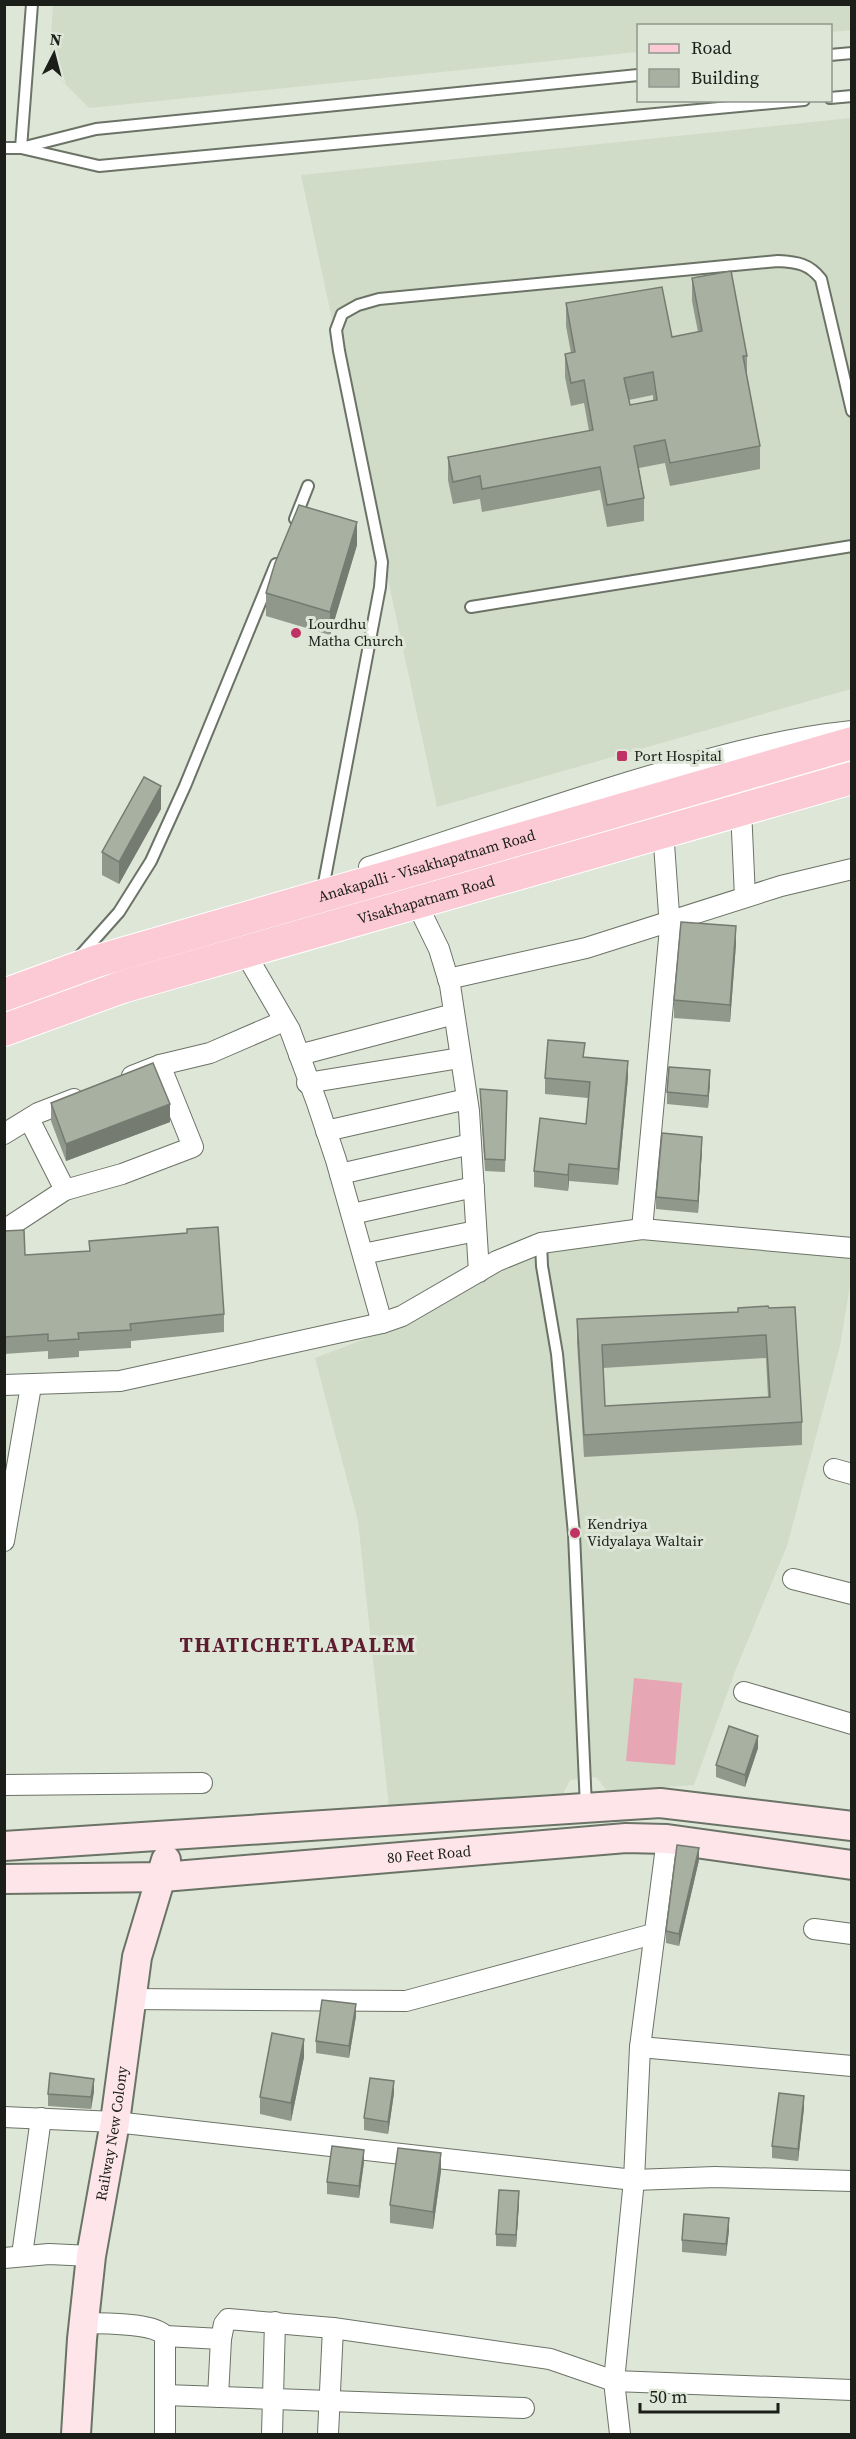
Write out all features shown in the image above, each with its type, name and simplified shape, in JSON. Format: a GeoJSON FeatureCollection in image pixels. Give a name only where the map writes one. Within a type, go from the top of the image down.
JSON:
{"type":"FeatureCollection","features":[{"type":"Feature","properties":{"kind":"main road","name":"Anakapalli - Visakhapatnam Road"},"geometry":{"type":"LineString","coordinates":[[4,995],[66,972],[192,933],[852,743]]}},
{"type":"Feature","properties":{"kind":"main road","name":"Visakhapatnam Road"},"geometry":{"type":"LineString","coordinates":[[4,1030],[122,987],[663,830],[852,778]]}},
{"type":"Feature","properties":{"kind":"street"},"geometry":{"type":"LineString","coordinates":[[192,933],[324,883],[544,808],[728,752],[800,737],[852,731]]}},
{"type":"Feature","properties":{"kind":"street"},"geometry":{"type":"LineString","coordinates":[[741,809],[745,897]]}},
{"type":"Feature","properties":{"kind":"street"},"geometry":{"type":"LineString","coordinates":[[642,1229],[662,1036],[670,920],[663,830]]}},
{"type":"Feature","properties":{"kind":"street"},"geometry":{"type":"LineString","coordinates":[[448,979],[586,948],[745,897],[852,869]]}},
{"type":"Feature","properties":{"kind":"street"},"geometry":{"type":"LineString","coordinates":[[416,902],[439,949],[448,979],[454,1014],[467,1099],[479,1272]]}},
{"type":"Feature","properties":{"kind":"street"},"geometry":{"type":"LineString","coordinates":[[244,951],[284,1021],[299,1055],[340,1174],[382,1323]]}},
{"type":"Feature","properties":{"kind":"street"},"geometry":{"type":"LineString","coordinates":[[299,1055],[454,1014]]}},
{"type":"Feature","properties":{"kind":"street"},"geometry":{"type":"LineString","coordinates":[[116,1083],[160,1065],[210,1053],[284,1021]]}},
{"type":"Feature","properties":{"kind":"street"},"geometry":{"type":"LineString","coordinates":[[307,1083],[460,1058]]}},
{"type":"Feature","properties":{"kind":"street"},"geometry":{"type":"LineString","coordinates":[[4,1230],[66,1190],[122,1174],[193,1147],[160,1065]]}},
{"type":"Feature","properties":{"kind":"street"},"geometry":{"type":"LineString","coordinates":[[4,1134],[29,1119],[93,1091]]}},
{"type":"Feature","properties":{"kind":"street"},"geometry":{"type":"LineString","coordinates":[[326,1131],[467,1099]]}},
{"type":"Feature","properties":{"kind":"street"},"geometry":{"type":"LineString","coordinates":[[29,1119],[66,1190]]}},
{"type":"Feature","properties":{"kind":"street"},"geometry":{"type":"LineString","coordinates":[[340,1174],[471,1144]]}},
{"type":"Feature","properties":{"kind":"street"},"geometry":{"type":"LineString","coordinates":[[352,1214],[474,1187]]}},
{"type":"Feature","properties":{"kind":"street"},"geometry":{"type":"LineString","coordinates":[[4,1385],[31,1386],[120,1381],[382,1323],[402,1316],[479,1272],[541,1243],[642,1229],[852,1248]]}},
{"type":"Feature","properties":{"kind":"street"},"geometry":{"type":"LineString","coordinates":[[363,1254],[476,1231]]}},
{"type":"Feature","properties":{"kind":"street"},"geometry":{"type":"LineString","coordinates":[[4,1541],[31,1386]]}},
{"type":"Feature","properties":{"kind":"street"},"geometry":{"type":"LineString","coordinates":[[793,1579],[852,1594]]}},
{"type":"Feature","properties":{"kind":"street"},"geometry":{"type":"LineString","coordinates":[[744,1692],[852,1724]]}},
{"type":"Feature","properties":{"kind":"street"},"geometry":{"type":"LineString","coordinates":[[4,1785],[202,1783]]}},
{"type":"Feature","properties":{"kind":"street"},"geometry":{"type":"LineString","coordinates":[[4,1846],[170,1837],[660,1803],[852,1827]]}},
{"type":"Feature","properties":{"kind":"street"},"geometry":{"type":"LineString","coordinates":[[586,1808],[588,1841]]}},
{"type":"Feature","properties":{"kind":"street","name":"Railway New Colony"},"geometry":{"type":"LineString","coordinates":[[76,2434],[83,2323],[91,2256],[115,2122],[130,1999],[137,1957],[163,1877],[170,1837]]}},
{"type":"Feature","properties":{"kind":"street"},"geometry":{"type":"LineString","coordinates":[[620,2434],[608,2380],[634,2180],[640,2047],[667,1839]]}},
{"type":"Feature","properties":{"kind":"street","name":"80 Feet Road"},"geometry":{"type":"LineString","coordinates":[[4,1879],[163,1877],[588,1841],[667,1839],[852,1865]]}},
{"type":"Feature","properties":{"kind":"street"},"geometry":{"type":"LineString","coordinates":[[814,1929],[852,1934]]}},
{"type":"Feature","properties":{"kind":"street"},"geometry":{"type":"LineString","coordinates":[[130,1999],[406,2001],[653,1934]]}},
{"type":"Feature","properties":{"kind":"street"},"geometry":{"type":"LineString","coordinates":[[640,2047],[852,2066]]}},
{"type":"Feature","properties":{"kind":"street"},"geometry":{"type":"LineString","coordinates":[[4,2117],[115,2122],[634,2180],[715,2177],[852,2181]]}},
{"type":"Feature","properties":{"kind":"street"},"geometry":{"type":"LineString","coordinates":[[41,2118],[13,2257],[91,2256]]}},
{"type":"Feature","properties":{"kind":"street"},"geometry":{"type":"LineString","coordinates":[[218,2397],[221,2339],[224,2324],[228,2319],[333,2328],[550,2359],[580,2367],[608,2380],[852,2390]]}},
{"type":"Feature","properties":{"kind":"street"},"geometry":{"type":"LineString","coordinates":[[272,2434],[275,2322]]}},
{"type":"Feature","properties":{"kind":"street"},"geometry":{"type":"LineString","coordinates":[[83,2323],[142,2327],[161,2331],[165,2336],[165,2434]]}},
{"type":"Feature","properties":{"kind":"street"},"geometry":{"type":"LineString","coordinates":[[328,2434],[333,2328]]}},
{"type":"Feature","properties":{"kind":"street"},"geometry":{"type":"LineString","coordinates":[[165,2336],[221,2339]]}},
{"type":"Feature","properties":{"kind":"street"},"geometry":{"type":"LineString","coordinates":[[165,2395],[329,2403],[524,2408]]}},
{"type":"Feature","properties":{"kind":"lane"},"geometry":{"type":"LineString","coordinates":[[21,148],[32,4]]}},
{"type":"Feature","properties":{"kind":"lane"},"geometry":{"type":"LineString","coordinates":[[832,55],[852,53]]}},
{"type":"Feature","properties":{"kind":"lane"},"geometry":{"type":"LineString","coordinates":[[21,148],[96,129],[637,75]]}},
{"type":"Feature","properties":{"kind":"lane"},"geometry":{"type":"LineString","coordinates":[[832,98],[852,96]]}},
{"type":"Feature","properties":{"kind":"lane"},"geometry":{"type":"LineString","coordinates":[[4,148],[21,148],[99,166],[783,102]]}},
{"type":"Feature","properties":{"kind":"lane"},"geometry":{"type":"LineString","coordinates":[[324,883],[380,587],[382,562],[339,351],[336,330],[342,314],[358,305],[379,299],[778,261],[796,262],[810,266],[821,279],[852,411]]}},
{"type":"Feature","properties":{"kind":"lane"},"geometry":{"type":"LineString","coordinates":[[291,529],[308,486]]}},
{"type":"Feature","properties":{"kind":"lane"},"geometry":{"type":"LineString","coordinates":[[471,607],[852,546]]}},
{"type":"Feature","properties":{"kind":"lane"},"geometry":{"type":"LineString","coordinates":[[66,972],[118,912],[151,861],[185,786],[282,550]]}},
{"type":"Feature","properties":{"kind":"lane"},"geometry":{"type":"LineString","coordinates":[[541,1243],[542,1266],[557,1354],[574,1534],[586,1808]]}},
{"type":"Feature","properties":{"kind":"shaded area"},"geometry":{"type":"Polygon","coordinates":[[[851,4],[852,30],[832,32],[832,24],[637,24],[637,52],[89,108],[49,68],[53,5],[851,4]]]}},
{"type":"Feature","properties":{"kind":"shaded area"},"geometry":{"type":"Polygon","coordinates":[[[851,118],[851,689],[437,807],[301,175],[851,118]]]}},
{"type":"Feature","properties":{"kind":"shaded area","name":"Kendriya Vidyalaya Waltair"},"geometry":{"type":"Polygon","coordinates":[[[638,1239],[851,1257],[851,1279],[840,1346],[787,1546],[736,1669],[694,1785],[607,1791],[596,1777],[570,1780],[563,1794],[389,1808],[358,1521],[315,1358],[415,1320],[529,1256],[638,1239]]]}},
{"type":"Feature","properties":{"kind":"shaded area"},"geometry":{"type":"Polygon","coordinates":[[[634,1678],[682,1683],[675,1765],[626,1761],[634,1678]]]}},
{"type":"Feature","properties":{"kind":"building"},"geometry":{"type":"Polygon","coordinates":[[[731,271],[747,356],[743,356],[760,446],[670,463],[665,440],[634,446],[644,498],[607,505],[600,467],[482,489],[480,476],[453,482],[448,457],[593,430],[584,380],[571,383],[565,354],[575,352],[566,303],[662,287],[672,337],[702,331],[692,278],[731,271]],[[653,372],[624,378],[630,405],[657,400],[653,372]]]}},
{"type":"Feature","properties":{"kind":"building"},"geometry":{"type":"Polygon","coordinates":[[[299,505],[357,522],[330,612],[266,593],[275,563],[299,505]]]}},
{"type":"Feature","properties":{"kind":"building"},"geometry":{"type":"Polygon","coordinates":[[[144,777],[161,786],[119,862],[102,852],[144,777]]]}},
{"type":"Feature","properties":{"kind":"building"},"geometry":{"type":"Polygon","coordinates":[[[681,922],[736,926],[730,1005],[674,1000],[681,922]]]}},
{"type":"Feature","properties":{"kind":"building"},"geometry":{"type":"Polygon","coordinates":[[[548,1040],[585,1043],[583,1057],[628,1061],[618,1169],[569,1164],[568,1175],[534,1171],[540,1118],[586,1124],[590,1082],[545,1078],[548,1040]]]}},
{"type":"Feature","properties":{"kind":"building"},"geometry":{"type":"Polygon","coordinates":[[[153,1063],[170,1104],[66,1144],[51,1103],[153,1063]]]}},
{"type":"Feature","properties":{"kind":"building"},"geometry":{"type":"Polygon","coordinates":[[[669,1067],[710,1070],[708,1096],[667,1092],[669,1067]]]}},
{"type":"Feature","properties":{"kind":"building"},"geometry":{"type":"Polygon","coordinates":[[[480,1089],[507,1091],[505,1160],[485,1159],[480,1089]]]}},
{"type":"Feature","properties":{"kind":"building"},"geometry":{"type":"Polygon","coordinates":[[[662,1133],[702,1137],[698,1201],[656,1197],[662,1133]]]}},
{"type":"Feature","properties":{"kind":"building"},"geometry":{"type":"Polygon","coordinates":[[[218,1227],[224,1314],[130,1324],[131,1330],[78,1333],[79,1339],[48,1341],[48,1334],[4,1337],[4,1231],[24,1230],[25,1255],[90,1251],[89,1241],[187,1233],[187,1229],[218,1227]]]}},
{"type":"Feature","properties":{"kind":"building"},"geometry":{"type":"Polygon","coordinates":[[[795,1307],[802,1422],[584,1435],[577,1319],[738,1312],[738,1308],[795,1307]],[[766,1335],[602,1345],[605,1406],[770,1397],[766,1335]]]}},
{"type":"Feature","properties":{"kind":"building"},"geometry":{"type":"Polygon","coordinates":[[[729,1726],[758,1736],[745,1775],[716,1765],[729,1726]]]}},
{"type":"Feature","properties":{"kind":"building"},"geometry":{"type":"Polygon","coordinates":[[[677,1845],[699,1848],[679,1934],[666,1931],[677,1845]]]}},
{"type":"Feature","properties":{"kind":"building"},"geometry":{"type":"Polygon","coordinates":[[[322,2000],[356,2004],[349,2046],[316,2041],[322,2000]]]}},
{"type":"Feature","properties":{"kind":"building"},"geometry":{"type":"Polygon","coordinates":[[[272,2033],[304,2039],[291,2103],[260,2097],[272,2033]]]}},
{"type":"Feature","properties":{"kind":"building"},"geometry":{"type":"Polygon","coordinates":[[[50,2073],[94,2079],[91,2097],[48,2094],[50,2073]]]}},
{"type":"Feature","properties":{"kind":"building"},"geometry":{"type":"Polygon","coordinates":[[[370,2078],[394,2081],[388,2122],[364,2118],[370,2078]]]}},
{"type":"Feature","properties":{"kind":"building"},"geometry":{"type":"Polygon","coordinates":[[[779,2093],[804,2096],[798,2149],[772,2146],[779,2093]]]}},
{"type":"Feature","properties":{"kind":"building"},"geometry":{"type":"Polygon","coordinates":[[[332,2146],[364,2150],[359,2186],[327,2182],[332,2146]]]}},
{"type":"Feature","properties":{"kind":"building"},"geometry":{"type":"Polygon","coordinates":[[[398,2148],[441,2153],[433,2212],[390,2205],[398,2148]]]}},
{"type":"Feature","properties":{"kind":"building"},"geometry":{"type":"Polygon","coordinates":[[[499,2190],[519,2191],[516,2235],[496,2234],[499,2190]]]}},
{"type":"Feature","properties":{"kind":"building"},"geometry":{"type":"Polygon","coordinates":[[[684,2214],[729,2218],[726,2244],[682,2240],[684,2214]]]}},
{"type":"Feature","properties":{"kind":"place","name":"Lourdhu Matha Church"},"geometry":{"type":"Point","coordinates":[296,633]}},
{"type":"Feature","properties":{"kind":"place","name":"Port Hospital"},"geometry":{"type":"Point","coordinates":[622,756]}},
{"type":"Feature","properties":{"kind":"place","name":"Kendriya Vidyalaya Waltair"},"geometry":{"type":"Point","coordinates":[575,1533]}},
{"type":"Feature","properties":{"kind":"district","name":"THATICHETLAPALEM"},"geometry":{"type":"Point","coordinates":[298,1645]}}]}
